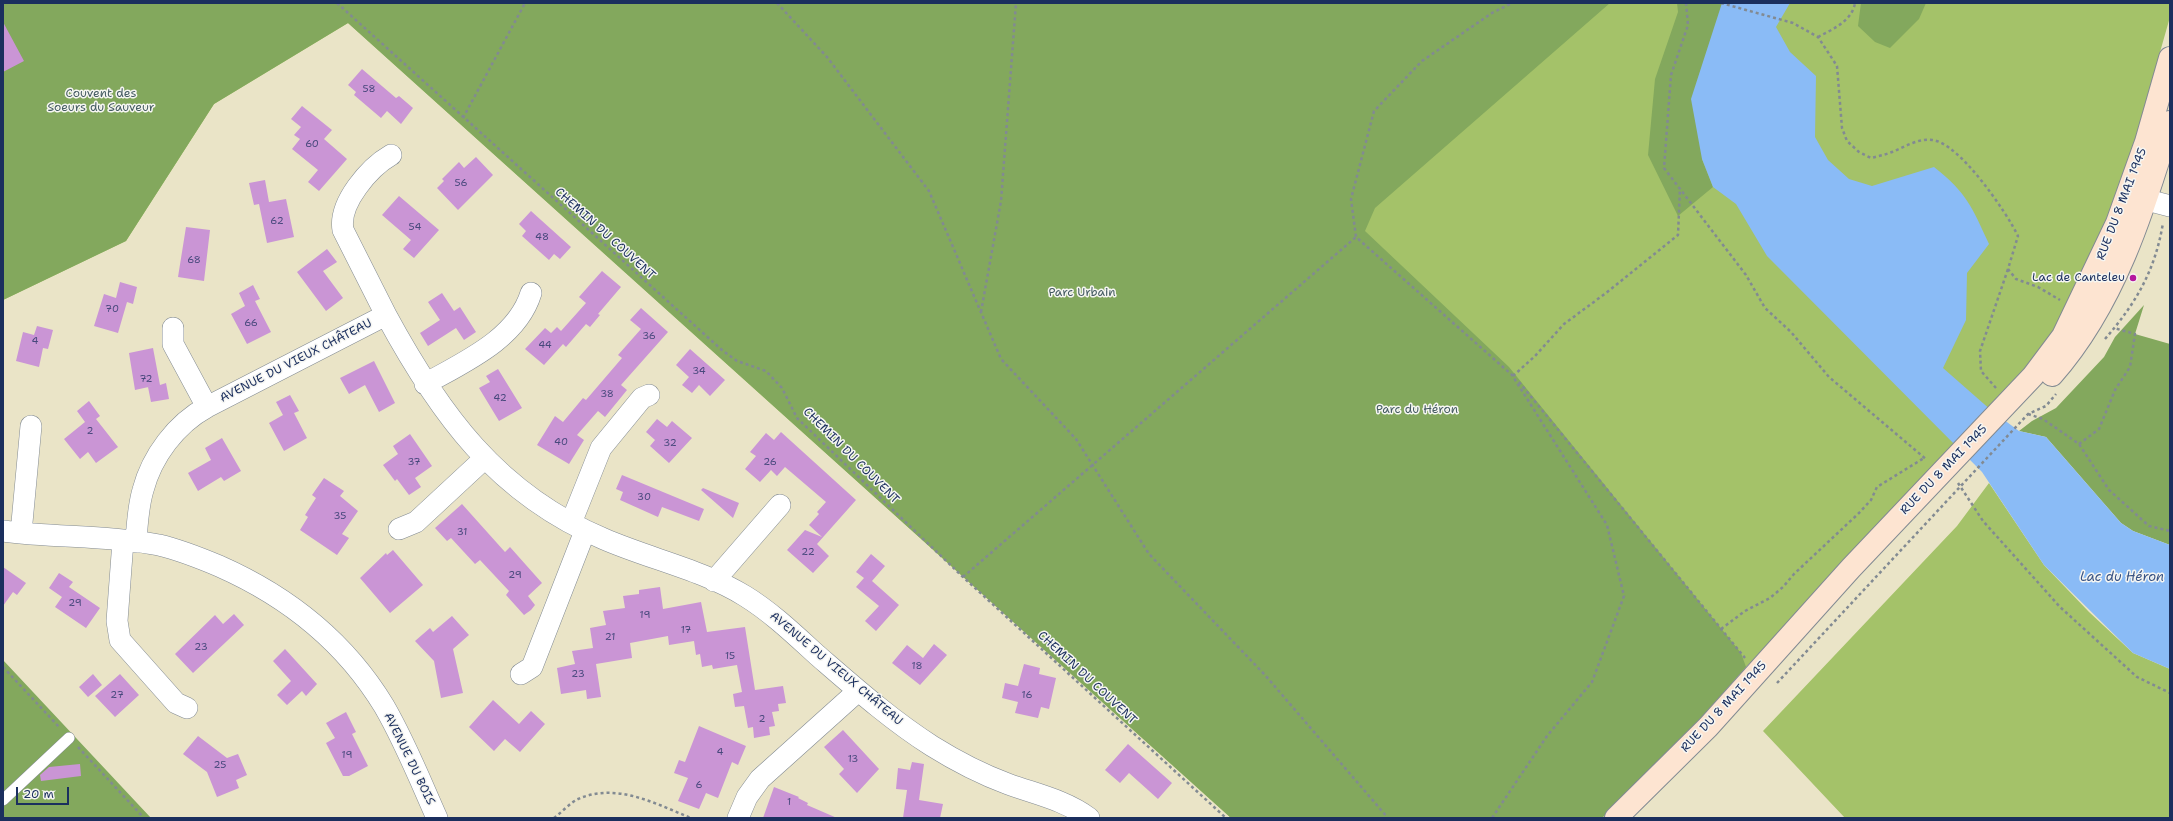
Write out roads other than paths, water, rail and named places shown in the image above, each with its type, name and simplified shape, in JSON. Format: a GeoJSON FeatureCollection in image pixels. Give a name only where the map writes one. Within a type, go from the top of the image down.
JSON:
{"type":"FeatureCollection","features":[{"type":"Feature","properties":{"kind":"main road","name":"RUE DU 8 MAI 1945"},"geometry":{"type":"LineString","coordinates":[[1634,818],[1711,738],[1887,546],[2019,408],[2049,379],[2072,351],[2085,313],[2121,263],[2136,197],[2146,142],[2170,58]]}},
{"type":"Feature","properties":{"kind":"main road","name":"RUE DU 8 MAI 1945"},"geometry":{"type":"LineString","coordinates":[[2136,197],[2170,122]]}},
{"type":"Feature","properties":{"kind":"main road","name":"RUE DU 8 MAI 1945"},"geometry":{"type":"LineString","coordinates":[[1616,818],[1708,727],[1851,568],[1956,474]]}},
{"type":"Feature","properties":{"kind":"street","name":"AVENUE DU VIEUX CHÂTEAU"},"geometry":{"type":"LineString","coordinates":[[391,155],[383,160],[352,194],[344,209],[342,223],[344,230],[386,315],[425,384],[446,413],[485,458],[522,490],[578,527],[618,545],[714,581],[745,596],[769,613],[858,691],[914,734],[966,766],[1007,784],[1068,805],[1089,818]]}},
{"type":"Feature","properties":{"kind":"street"},"geometry":{"type":"LineString","coordinates":[[2136,197],[2170,206]]}},
{"type":"Feature","properties":{"kind":"street"},"geometry":{"type":"LineString","coordinates":[[425,384],[494,344],[528,305],[531,293]]}},
{"type":"Feature","properties":{"kind":"street","name":"AVENUE DU VIEUX CHÂTEAU"},"geometry":{"type":"LineString","coordinates":[[130,542],[143,489],[155,462],[178,429],[207,407],[386,315]]}},
{"type":"Feature","properties":{"kind":"street","name":"AVENUE DU VIEUX CHÂTEAU"},"geometry":{"type":"LineString","coordinates":[[173,328],[173,344],[207,407]]}},
{"type":"Feature","properties":{"kind":"street"},"geometry":{"type":"LineString","coordinates":[[521,674],[532,667],[578,527],[601,448],[642,398],[649,395]]}},
{"type":"Feature","properties":{"kind":"street","name":"AVENUE DU BOIS"},"geometry":{"type":"LineString","coordinates":[[31,426],[12,532],[130,542],[176,550],[236,574],[281,599],[321,630],[362,675],[384,706],[402,738],[437,818]]}},
{"type":"Feature","properties":{"kind":"street"},"geometry":{"type":"LineString","coordinates":[[399,529],[416,522],[485,458]]}},
{"type":"Feature","properties":{"kind":"street"},"geometry":{"type":"LineString","coordinates":[[714,581],[780,505]]}},
{"type":"Feature","properties":{"kind":"street"},"geometry":{"type":"LineString","coordinates":[[130,542],[117,621],[120,640],[176,703],[187,708]]}},
{"type":"Feature","properties":{"kind":"street"},"geometry":{"type":"LineString","coordinates":[[738,818],[747,797],[760,779],[858,691]]}},
{"type":"Feature","properties":{"kind":"lane"},"geometry":{"type":"LineString","coordinates":[[3,800],[69,738]]}},
{"type":"Feature","properties":{"kind":"water","name":"Lac du Héron"},"geometry":{"type":"Polygon","coordinates":[[[1722,3],[1790,3],[1776,27],[1790,52],[1816,76],[1815,137],[1828,160],[1849,179],[1872,186],[1934,167],[1954,185],[1968,201],[1989,244],[1967,273],[1966,320],[1943,368],[1992,411],[2019,431],[2046,437],[2121,523],[2133,531],[2170,545],[2170,669],[2133,653],[2044,565],[1982,472],[1767,256],[1736,204],[1713,187],[1702,159],[1691,99],[1722,3]]]}},
{"type":"Feature","properties":{"kind":"place","name":"Lac de Canteleu"},"geometry":{"type":"Point","coordinates":[2133,278]}},
{"type":"Feature","properties":{"kind":"park label","name":"Couvent des Soeurs du Sauveur"},"geometry":{"type":"Point","coordinates":[101,101]}},
{"type":"Feature","properties":{"kind":"park label","name":"Parc Urbain"},"geometry":{"type":"Point","coordinates":[1082,293]}},
{"type":"Feature","properties":{"kind":"park label","name":"Parc du Héron"},"geometry":{"type":"Point","coordinates":[1417,410]}}]}
